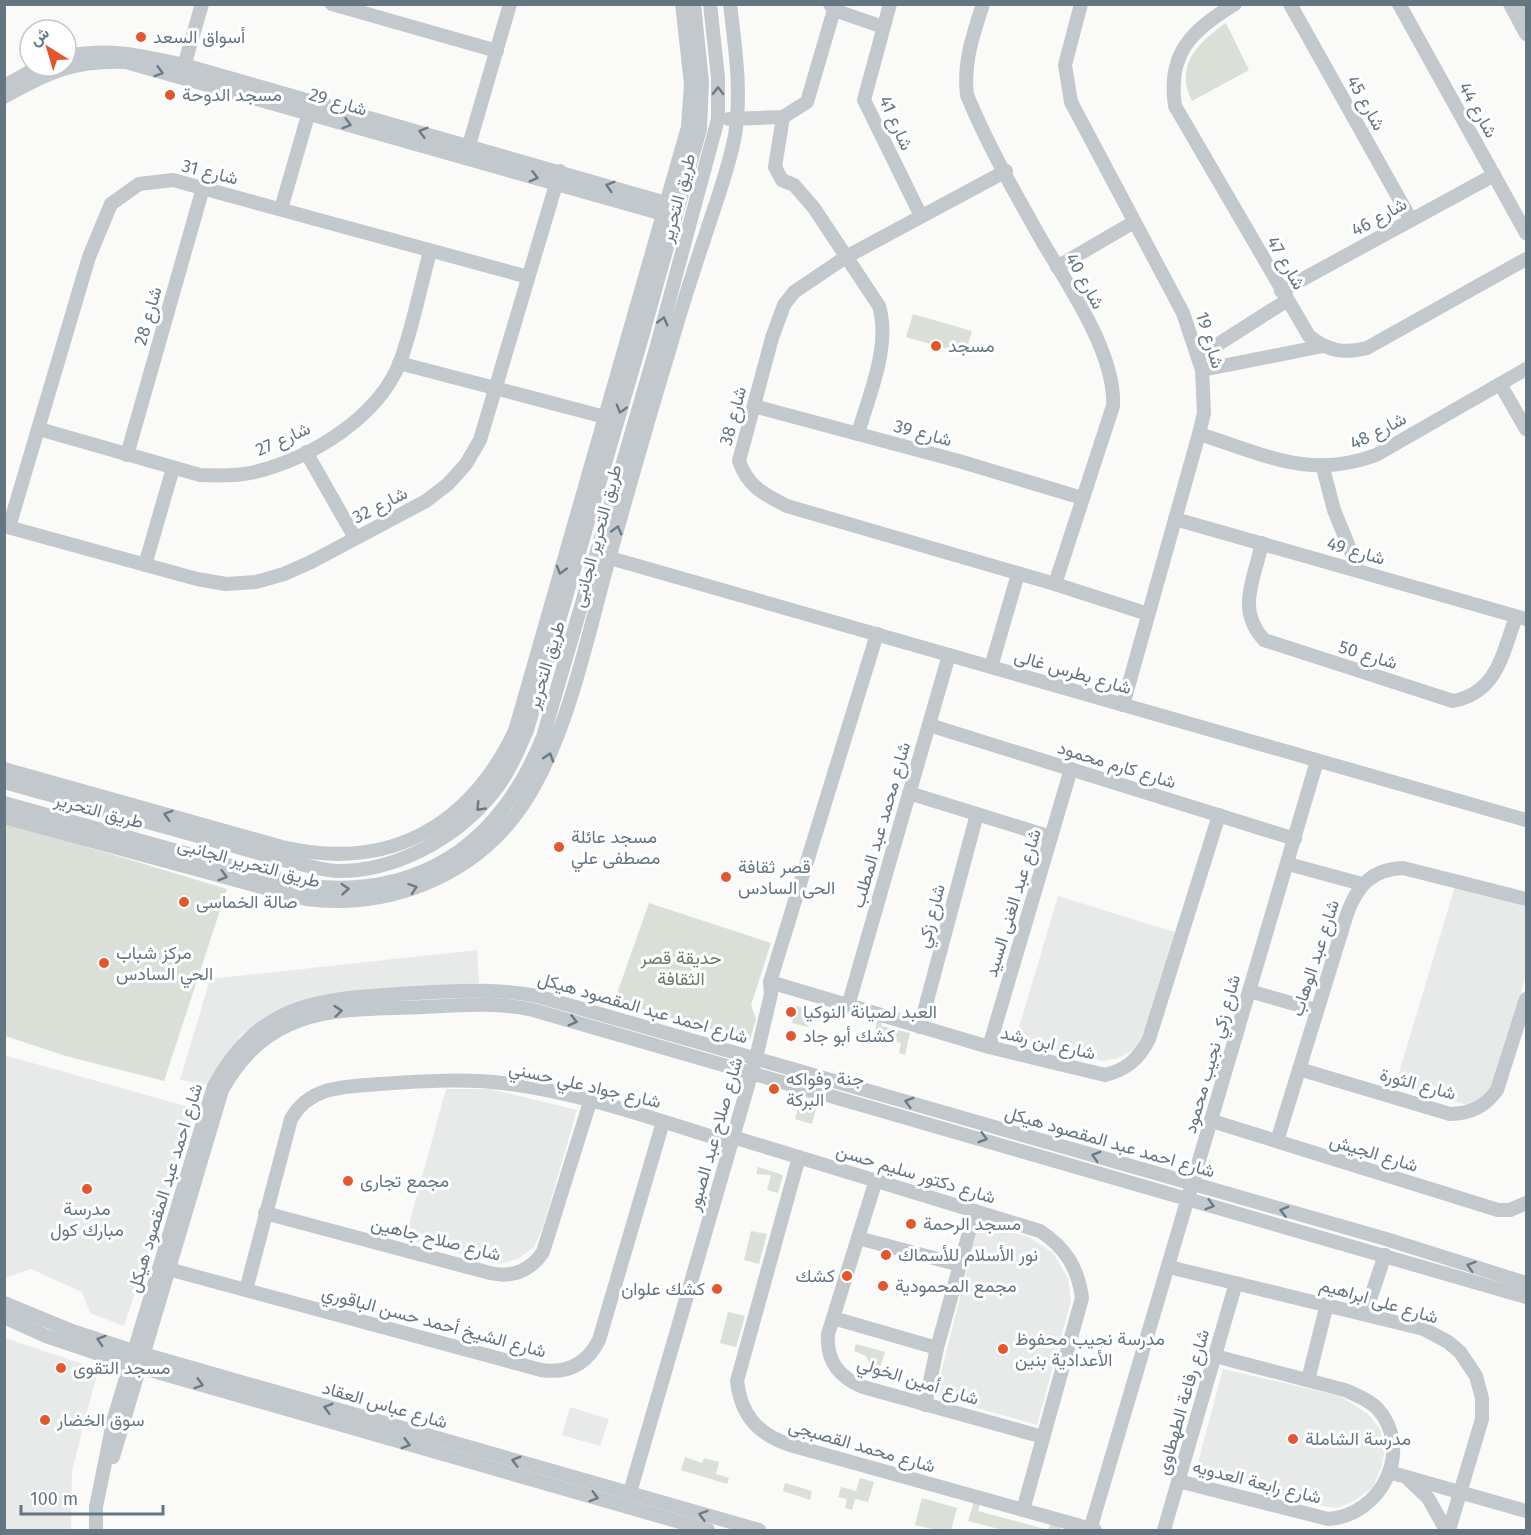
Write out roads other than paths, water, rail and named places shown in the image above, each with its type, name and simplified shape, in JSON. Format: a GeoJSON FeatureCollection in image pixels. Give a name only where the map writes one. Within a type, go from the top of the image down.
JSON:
{"type":"FeatureCollection","features":[{"type":"Feature","properties":{"kind":"street"},"geometry":{"type":"LineString","coordinates":[[182,71],[202,4]]}},
{"type":"Feature","properties":{"kind":"street"},"geometry":{"type":"LineString","coordinates":[[332,4],[496,51]]}},
{"type":"Feature","properties":{"kind":"street"},"geometry":{"type":"LineString","coordinates":[[467,152],[510,4]]}},
{"type":"Feature","properties":{"kind":"street","name":"طريق التحرير الجانبى"},"geometry":{"type":"LineString","coordinates":[[4,769],[306,853],[339,855],[371,852],[422,834],[459,810],[495,769],[516,731],[688,127],[692,84],[682,4]]}},
{"type":"Feature","properties":{"kind":"street","name":"طريق التحرير"},"geometry":{"type":"LineString","coordinates":[[4,782],[291,862],[335,871],[371,867],[406,857],[438,842],[468,820],[493,794],[513,764],[527,730],[560,622],[700,129],[701,70],[694,4]]}},
{"type":"Feature","properties":{"kind":"street","name":"طريق التحرير"},"geometry":{"type":"LineString","coordinates":[[4,803],[300,885],[334,890],[373,887],[412,876],[447,859],[479,836],[499,816],[528,774],[543,737],[656,349],[718,119],[718,77],[710,4]]}},
{"type":"Feature","properties":{"kind":"street","name":"طريق التحرير الجانبى"},"geometry":{"type":"LineString","coordinates":[[4,816],[322,901],[358,900],[384,896],[443,875],[467,861],[492,841],[525,803],[546,767],[585,650],[639,451],[681,310],[730,159],[737,118],[738,77],[730,4]]}},
{"type":"Feature","properties":{"kind":"street","name":"شارع 41"},"geometry":{"type":"LineString","coordinates":[[890,4],[864,100],[921,216]]}},
{"type":"Feature","properties":{"kind":"street","name":"شارع 40"},"geometry":{"type":"LineString","coordinates":[[983,4],[967,57],[966,86],[974,113],[1104,352],[1114,390],[1113,406],[1055,584]]}},
{"type":"Feature","properties":{"kind":"street","name":"شارع 19"},"geometry":{"type":"LineString","coordinates":[[1080,4],[1065,65],[1066,84],[1071,102],[1181,307],[1200,364],[1204,413],[1123,705]]}},
{"type":"Feature","properties":{"kind":"street","name":"شارع 47"},"geometry":{"type":"LineString","coordinates":[[1235,4],[1211,19],[1182,49],[1174,67],[1172,87],[1175,106],[1284,296],[1309,336],[1323,346]]}},
{"type":"Feature","properties":{"kind":"street","name":"شارع 45"},"geometry":{"type":"LineString","coordinates":[[1290,4],[1410,220]]}},
{"type":"Feature","properties":{"kind":"street","name":"شارع 44"},"geometry":{"type":"LineString","coordinates":[[1399,4],[1527,233]]}},
{"type":"Feature","properties":{"kind":"street"},"geometry":{"type":"LineString","coordinates":[[1510,4],[1527,34]]}},
{"type":"Feature","properties":{"kind":"street"},"geometry":{"type":"LineString","coordinates":[[1522,4],[1527,12]]}},
{"type":"Feature","properties":{"kind":"street"},"geometry":{"type":"LineString","coordinates":[[718,119],[783,117],[807,102],[832,7],[883,27]]}},
{"type":"Feature","properties":{"kind":"street","name":"شارع 29"},"geometry":{"type":"LineString","coordinates":[[78,54],[95,51],[127,51],[182,71],[665,208]]}},
{"type":"Feature","properties":{"kind":"street","name":"شارع 29"},"geometry":{"type":"LineString","coordinates":[[4,97],[66,66],[96,61],[126,62],[182,71]]}},
{"type":"Feature","properties":{"kind":"street"},"geometry":{"type":"LineString","coordinates":[[692,84],[701,70]]}},
{"type":"Feature","properties":{"kind":"street"},"geometry":{"type":"LineString","coordinates":[[4,86],[18,78]]}},
{"type":"Feature","properties":{"kind":"street"},"geometry":{"type":"LineString","coordinates":[[281,209],[310,107]]}},
{"type":"Feature","properties":{"kind":"street"},"geometry":{"type":"LineString","coordinates":[[783,117],[775,167],[782,180],[794,185],[814,208],[879,306],[883,318],[882,344],[858,434]]}},
{"type":"Feature","properties":{"kind":"street","name":"شارع 38"},"geometry":{"type":"LineString","coordinates":[[1005,171],[846,257],[807,281],[784,305],[739,461],[745,477],[756,490],[787,506],[1055,584],[1148,614]]}},
{"type":"Feature","properties":{"kind":"street","name":"شارع 46"},"geometry":{"type":"LineString","coordinates":[[1200,364],[1284,296],[1410,220],[1494,175]]}},
{"type":"Feature","properties":{"kind":"street","name":"شارع 32"},"geometry":{"type":"LineString","coordinates":[[7,526],[197,579],[226,584],[256,582],[284,574],[426,501],[448,484],[466,464],[480,440],[558,177]]}},
{"type":"Feature","properties":{"kind":"street","name":"شارع 31"},"geometry":{"type":"LineString","coordinates":[[7,526],[39,429],[89,257],[111,204],[139,184],[156,180],[173,180],[528,277]]}},
{"type":"Feature","properties":{"kind":"street","name":"شارع 28"},"geometry":{"type":"LineString","coordinates":[[127,455],[204,188]]}},
{"type":"Feature","properties":{"kind":"street"},"geometry":{"type":"LineString","coordinates":[[1057,267],[1134,222]]}},
{"type":"Feature","properties":{"kind":"street","name":"شارع 27"},"geometry":{"type":"LineString","coordinates":[[39,429],[200,475],[228,476],[255,472],[306,452],[351,424],[370,407],[387,386],[399,363],[430,252]]}},
{"type":"Feature","properties":{"kind":"street"},"geometry":{"type":"LineString","coordinates":[[1200,364],[1323,346],[1345,351],[1367,348],[1527,259]]}},
{"type":"Feature","properties":{"kind":"street"},"geometry":{"type":"LineString","coordinates":[[645,278],[653,297]]}},
{"type":"Feature","properties":{"kind":"street"},"geometry":{"type":"LineString","coordinates":[[640,344],[646,352],[656,349]]}},
{"type":"Feature","properties":{"kind":"street"},"geometry":{"type":"LineString","coordinates":[[399,363],[605,417]]}},
{"type":"Feature","properties":{"kind":"street","name":"شارع 48"},"geometry":{"type":"LineString","coordinates":[[1199,434],[1296,465],[1323,468],[1351,465],[1376,455],[1527,369]]}},
{"type":"Feature","properties":{"kind":"street"},"geometry":{"type":"LineString","coordinates":[[630,377],[639,377],[645,384]]}},
{"type":"Feature","properties":{"kind":"street"},"geometry":{"type":"LineString","coordinates":[[1500,384],[1527,429]]}},
{"type":"Feature","properties":{"kind":"street","name":"شارع 39"},"geometry":{"type":"LineString","coordinates":[[754,406],[1082,498]]}},
{"type":"Feature","properties":{"kind":"street"},"geometry":{"type":"LineString","coordinates":[[633,429],[639,451]]}},
{"type":"Feature","properties":{"kind":"street"},"geometry":{"type":"LineString","coordinates":[[593,462],[610,447]]}},
{"type":"Feature","properties":{"kind":"street"},"geometry":{"type":"LineString","coordinates":[[306,452],[355,538]]}},
{"type":"Feature","properties":{"kind":"street"},"geometry":{"type":"LineString","coordinates":[[145,565],[173,468]]}},
{"type":"Feature","properties":{"kind":"street"},"geometry":{"type":"LineString","coordinates":[[1323,468],[1334,510],[1358,569]]}},
{"type":"Feature","properties":{"kind":"street","name":"شارع 49"},"geometry":{"type":"LineString","coordinates":[[1175,519],[1358,569],[1521,618]]}},
{"type":"Feature","properties":{"kind":"street","name":"شارع 50"},"geometry":{"type":"LineString","coordinates":[[1262,543],[1247,610],[1252,627],[1264,640],[1453,700],[1469,698],[1483,690],[1493,677],[1521,618]]}},
{"type":"Feature","properties":{"kind":"street","name":"شارع بطرس غالى"},"geometry":{"type":"LineString","coordinates":[[610,558],[1527,820]]}},
{"type":"Feature","properties":{"kind":"street"},"geometry":{"type":"LineString","coordinates":[[991,667],[1018,574]]}},
{"type":"Feature","properties":{"kind":"street"},"geometry":{"type":"LineString","coordinates":[[551,605],[560,622]]}},
{"type":"Feature","properties":{"kind":"street","name":"شارع صلاح عبد الصبور"},"geometry":{"type":"LineString","coordinates":[[628,1500],[754,1065],[771,994],[770,982],[877,634]]}},
{"type":"Feature","properties":{"kind":"street"},"geometry":{"type":"LineString","coordinates":[[563,672],[585,650]]}},
{"type":"Feature","properties":{"kind":"street","name":"شارع محمد عبد المطلب"},"geometry":{"type":"LineString","coordinates":[[848,1006],[949,655]]}},
{"type":"Feature","properties":{"kind":"street","name":"شارع كارم محمود"},"geometry":{"type":"LineString","coordinates":[[929,725],[1295,838]]}},
{"type":"Feature","properties":{"kind":"street","name":"شارع زكي نجيب محمود"},"geometry":{"type":"LineString","coordinates":[[1092,1530],[1317,761]]}},
{"type":"Feature","properties":{"kind":"street","name":"شارع عبد الغنى السيد"},"geometry":{"type":"LineString","coordinates":[[989,1047],[1071,769]]}},
{"type":"Feature","properties":{"kind":"street"},"geometry":{"type":"LineString","coordinates":[[26,810],[32,801],[29,788]]}},
{"type":"Feature","properties":{"kind":"street"},"geometry":{"type":"LineString","coordinates":[[909,793],[1051,837]]}},
{"type":"Feature","properties":{"kind":"street"},"geometry":{"type":"LineString","coordinates":[[61,819],[57,807],[67,798]]}},
{"type":"Feature","properties":{"kind":"street","name":"شارع زكي"},"geometry":{"type":"LineString","coordinates":[[920,1027],[977,814]]}},
{"type":"Feature","properties":{"kind":"street","name":"شارع ابن رشد"},"geometry":{"type":"LineString","coordinates":[[770,982],[989,1047],[1105,1075],[1127,1067],[1136,1060],[1149,1040],[1219,815]]}},
{"type":"Feature","properties":{"kind":"street"},"geometry":{"type":"LineString","coordinates":[[492,841],[499,816]]}},
{"type":"Feature","properties":{"kind":"street"},"geometry":{"type":"LineString","coordinates":[[282,848],[291,862]]}},
{"type":"Feature","properties":{"kind":"street"},"geometry":{"type":"LineString","coordinates":[[1288,864],[1362,884]]}},
{"type":"Feature","properties":{"kind":"street","name":"شارع عبد الوهاب"},"geometry":{"type":"LineString","coordinates":[[1277,1141],[1351,903],[1362,884],[1382,871],[1403,868],[1527,899]]}},
{"type":"Feature","properties":{"kind":"street"},"geometry":{"type":"LineString","coordinates":[[261,874],[268,888]]}},
{"type":"Feature","properties":{"kind":"street","name":"شارع احمد عبد المقصود هيكل"},"geometry":{"type":"LineString","coordinates":[[96,1530],[96,1507],[103,1462],[168,1269],[222,1090],[241,1061],[254,1048],[298,1014],[334,999],[484,989],[537,996],[754,1065],[1191,1192],[1385,1255],[1527,1297]]}},
{"type":"Feature","properties":{"kind":"street"},"geometry":{"type":"LineString","coordinates":[[1249,992],[1316,1010]]}},
{"type":"Feature","properties":{"kind":"street"},"geometry":{"type":"LineString","coordinates":[[533,1010],[537,996]]}},
{"type":"Feature","properties":{"kind":"street","name":"شارع الثورة"},"geometry":{"type":"LineString","coordinates":[[1299,1069],[1450,1114],[1460,1114],[1482,1106],[1497,1090],[1520,1045],[1527,999]]}},
{"type":"Feature","properties":{"kind":"street","name":"شارع احمد عبد المقصود هيكل"},"geometry":{"type":"LineString","coordinates":[[104,1530],[103,1507],[111,1463],[136,1359],[214,1086],[223,1069],[247,1039],[278,1016],[367,1009],[496,1004],[533,1010],[754,1065]]}},
{"type":"Feature","properties":{"kind":"street","name":"شارع جواد علي حسني"},"geometry":{"type":"LineString","coordinates":[[246,1290],[291,1119],[304,1102],[322,1091],[406,1082],[499,1083],[590,1102],[733,1140]]}},
{"type":"Feature","properties":{"kind":"street","name":"شارع صلاح جاهين"},"geometry":{"type":"LineString","coordinates":[[265,1213],[490,1273],[514,1274],[531,1266],[543,1252],[590,1102]]}},
{"type":"Feature","properties":{"kind":"street","name":"شارع الجيش"},"geometry":{"type":"LineString","coordinates":[[1212,1121],[1498,1210],[1510,1210],[1527,1203]]}},
{"type":"Feature","properties":{"kind":"street","name":"شارع الشيخ أحمد حسن الباقوري"},"geometry":{"type":"LineString","coordinates":[[168,1269],[541,1370],[553,1371],[576,1366],[586,1360],[599,1340],[663,1122]]}},
{"type":"Feature","properties":{"kind":"street","name":"شارع دكتور سليم حسن"},"geometry":{"type":"LineString","coordinates":[[733,1140],[799,1157],[975,1211],[1047,1236],[1065,1251],[1079,1279],[1082,1298],[1023,1510]]}},
{"type":"Feature","properties":{"kind":"street","name":"شارع محمد القصبجى"},"geometry":{"type":"LineString","coordinates":[[799,1157],[737,1381],[742,1406],[748,1417],[764,1433],[790,1445],[1092,1530]]}},
{"type":"Feature","properties":{"kind":"street","name":"شارع أمين الخولي"},"geometry":{"type":"LineString","coordinates":[[876,1180],[828,1334],[828,1350],[835,1367],[841,1375],[863,1387],[1043,1437]]}},
{"type":"Feature","properties":{"kind":"street","name":"شارع احمد عبد المقصود هيكل"},"geometry":{"type":"LineString","coordinates":[[1191,1192],[1386,1239],[1527,1283]]}},
{"type":"Feature","properties":{"kind":"street"},"geometry":{"type":"LineString","coordinates":[[925,1405],[937,1348],[975,1211]]}},
{"type":"Feature","properties":{"kind":"street"},"geometry":{"type":"LineString","coordinates":[[858,1238],[960,1265]]}},
{"type":"Feature","properties":{"kind":"street"},"geometry":{"type":"LineString","coordinates":[[1365,1314],[1385,1255]]}},
{"type":"Feature","properties":{"kind":"street","name":"شارع على ابراهيم"},"geometry":{"type":"LineString","coordinates":[[1169,1267],[1327,1304],[1437,1335],[1460,1352],[1476,1376],[1482,1398],[1482,1419],[1448,1530]]}},
{"type":"Feature","properties":{"kind":"street","name":"شارع رفاعة الطهطاوى"},"geometry":{"type":"LineString","coordinates":[[1164,1530],[1236,1283]]}},
{"type":"Feature","properties":{"kind":"street","name":"شارع عباس العقاد"},"geometry":{"type":"LineString","coordinates":[[4,1303],[136,1359]]}},
{"type":"Feature","properties":{"kind":"street"},"geometry":{"type":"LineString","coordinates":[[1308,1380],[1327,1304]]}},
{"type":"Feature","properties":{"kind":"street","name":"شارع عباس العقاد"},"geometry":{"type":"LineString","coordinates":[[4,1317],[46,1336],[136,1359],[628,1500],[759,1530]]}},
{"type":"Feature","properties":{"kind":"street"},"geometry":{"type":"LineString","coordinates":[[833,1318],[937,1348]]}},
{"type":"Feature","properties":{"kind":"street","name":"شارع رابعة العدويه"},"geometry":{"type":"LineString","coordinates":[[1179,1481],[1328,1519],[1351,1515],[1363,1508],[1383,1487],[1389,1472],[1393,1445],[1391,1431],[1376,1407],[1364,1398],[1345,1390],[1215,1356]]}},
{"type":"Feature","properties":{"kind":"street"},"geometry":{"type":"LineString","coordinates":[[1389,1472],[1527,1511]]}},
{"type":"Feature","properties":{"kind":"street"},"geometry":{"type":"LineString","coordinates":[[1406,1477],[1428,1498],[1448,1530]]}},
{"type":"Feature","properties":{"kind":"street","name":"شارع عباس العقاد"},"geometry":{"type":"LineString","coordinates":[[628,1500],[708,1530]]}},
{"type":"Feature","properties":{"kind":"place","name":"أسواق السعد"},"geometry":{"type":"Point","coordinates":[141,37]}},
{"type":"Feature","properties":{"kind":"place","name":"مسجد الدوحة"},"geometry":{"type":"Point","coordinates":[170,95]}},
{"type":"Feature","properties":{"kind":"place","name":"مسجد"},"geometry":{"type":"Point","coordinates":[936,346]}},
{"type":"Feature","properties":{"kind":"place","name":"مسجد عائلة مصطفى علي"},"geometry":{"type":"Point","coordinates":[559,847]}},
{"type":"Feature","properties":{"kind":"place","name":"قصر ثقافة الحى السادس"},"geometry":{"type":"Point","coordinates":[726,877]}},
{"type":"Feature","properties":{"kind":"place","name":"صالة الخماسى"},"geometry":{"type":"Point","coordinates":[184,902]}},
{"type":"Feature","properties":{"kind":"place","name":"مركز شباب الحي السادس"},"geometry":{"type":"Point","coordinates":[104,963]}},
{"type":"Feature","properties":{"kind":"place","name":"العبد لصيانة النوكيا"},"geometry":{"type":"Point","coordinates":[791,1012]}},
{"type":"Feature","properties":{"kind":"place","name":"كشك أبو جاد"},"geometry":{"type":"Point","coordinates":[791,1036]}},
{"type":"Feature","properties":{"kind":"place","name":"جنة وفواكه البركة"},"geometry":{"type":"Point","coordinates":[774,1089]}},
{"type":"Feature","properties":{"kind":"place","name":"مجمع تجارى"},"geometry":{"type":"Point","coordinates":[348,1181]}},
{"type":"Feature","properties":{"kind":"place","name":"مدرسة مبارك كول"},"geometry":{"type":"Point","coordinates":[87,1189]}},
{"type":"Feature","properties":{"kind":"place","name":"مسجد الرحمة"},"geometry":{"type":"Point","coordinates":[911,1224]}},
{"type":"Feature","properties":{"kind":"place","name":"نور الأسلام للأسماك"},"geometry":{"type":"Point","coordinates":[886,1255]}},
{"type":"Feature","properties":{"kind":"place","name":"كشك"},"geometry":{"type":"Point","coordinates":[847,1276]}},
{"type":"Feature","properties":{"kind":"place","name":"مجمع المحمودية"},"geometry":{"type":"Point","coordinates":[883,1286]}},
{"type":"Feature","properties":{"kind":"place","name":"كشك علوان"},"geometry":{"type":"Point","coordinates":[717,1289]}},
{"type":"Feature","properties":{"kind":"place","name":"مدرسة نجيب محفوظ الأعدادية بنين"},"geometry":{"type":"Point","coordinates":[1003,1349]}},
{"type":"Feature","properties":{"kind":"place","name":"مسجد التقوى"},"geometry":{"type":"Point","coordinates":[61,1368]}},
{"type":"Feature","properties":{"kind":"place","name":"سوق الخضار"},"geometry":{"type":"Point","coordinates":[45,1420]}},
{"type":"Feature","properties":{"kind":"place","name":"مدرسة الشاملة"},"geometry":{"type":"Point","coordinates":[1293,1439]}},
{"type":"Feature","properties":{"kind":"park label","name":"حديقة قصر الثقافة"},"geometry":{"type":"Point","coordinates":[681,968]}}]}
